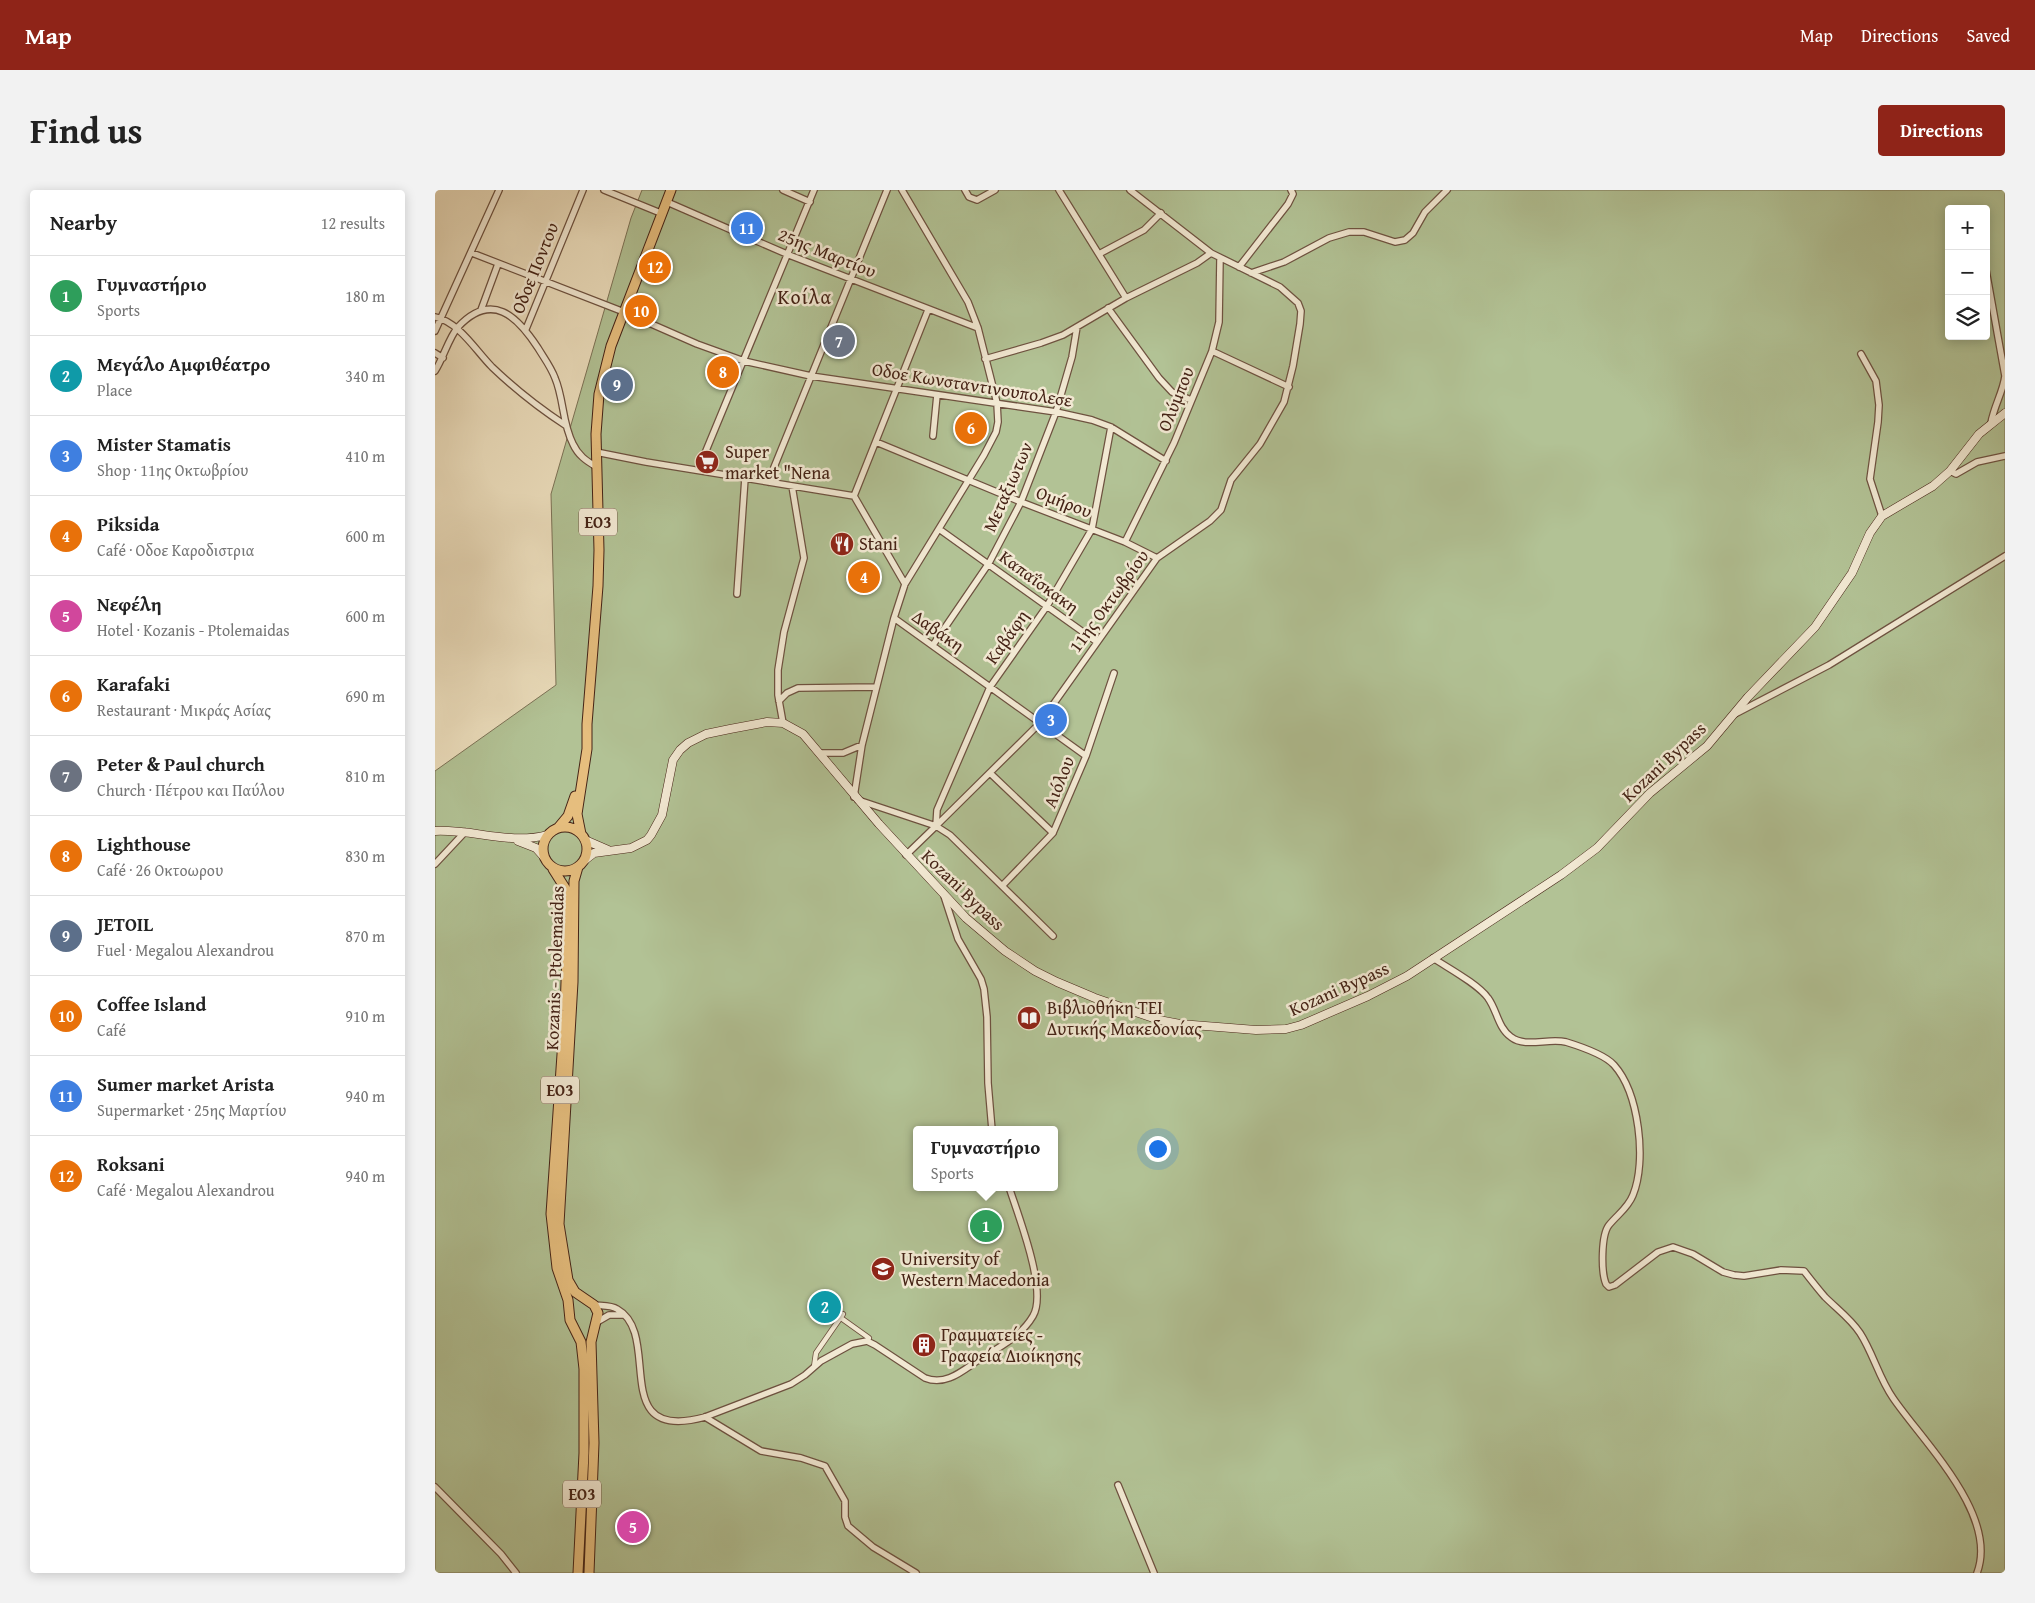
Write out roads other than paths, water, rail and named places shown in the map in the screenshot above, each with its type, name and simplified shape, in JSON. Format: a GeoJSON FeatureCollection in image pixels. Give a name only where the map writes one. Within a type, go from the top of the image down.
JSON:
{"type":"FeatureCollection","features":[{"type":"Feature","properties":{"kind":"main road","name":"ΕΟ3"},"geometry":{"type":"LineString","coordinates":[[547,835],[557,828],[568,816],[573,803],[587,724],[595,641],[599,550],[596,452],[597,413],[604,371],[611,346],[671,190]]}},
{"type":"Feature","properties":{"kind":"main road","name":"Kozani Bypass"},"geometry":{"type":"LineString","coordinates":[[783,723],[803,734],[856,798],[944,896],[988,938],[1035,971],[1057,982],[1131,1011],[1180,1024],[1263,1030],[1286,1029],[1301,1025],[1368,996],[1407,976],[1554,880],[1597,848],[1650,793],[1707,746],[1748,697],[1815,627],[1852,572],[1870,533],[1882,516],[1933,486],[1950,472],[1979,434],[2005,413]]}},
{"type":"Feature","properties":{"kind":"main road"},"geometry":{"type":"LineString","coordinates":[[553,869],[566,872],[581,864],[594,853],[631,848],[647,840],[662,815],[673,760],[688,743],[706,734],[767,722],[783,723]]}},
{"type":"Feature","properties":{"kind":"main road","name":"ΕΟ3"},"geometry":{"type":"LineString","coordinates":[[581,864],[587,850],[577,814],[587,749],[587,724]]}},
{"type":"Feature","properties":{"kind":"main road"},"geometry":{"type":"LineString","coordinates":[[557,828],[570,827],[583,837],[608,850]]}},
{"type":"Feature","properties":{"kind":"main road"},"geometry":{"type":"LineString","coordinates":[[435,832],[465,832],[511,839],[533,839],[547,835]]}},
{"type":"Feature","properties":{"kind":"main road"},"geometry":{"type":"LineString","coordinates":[[544,857],[543,845],[547,835]]}},
{"type":"Feature","properties":{"kind":"main road"},"geometry":{"type":"LineString","coordinates":[[511,839],[536,848],[544,857]]}},
{"type":"Feature","properties":{"kind":"main road","name":"ΕΟ3"},"geometry":{"type":"LineString","coordinates":[[544,857],[553,869]]}},
{"type":"Feature","properties":{"kind":"main road","name":"Kozanis - Ptolemaidas"},"geometry":{"type":"LineString","coordinates":[[581,864],[574,881],[573,982],[558,1219],[568,1280],[575,1292],[591,1303]]}},
{"type":"Feature","properties":{"kind":"main road","name":"Kozanis - Ptolemaidas"},"geometry":{"type":"LineString","coordinates":[[553,869],[563,881],[565,888],[568,924],[565,1011],[551,1214],[557,1268],[570,1312]]}},
{"type":"Feature","properties":{"kind":"main road"},"geometry":{"type":"LineString","coordinates":[[570,1312],[577,1303],[591,1303]]}},
{"type":"Feature","properties":{"kind":"main road","name":"ΕΟ3"},"geometry":{"type":"LineString","coordinates":[[589,1573],[594,1443],[591,1342],[598,1313],[591,1303]]}},
{"type":"Feature","properties":{"kind":"main road","name":"ΕΟ3"},"geometry":{"type":"LineString","coordinates":[[570,1312],[570,1320],[581,1342],[585,1380],[578,1573]]}},
{"type":"Feature","properties":{"kind":"main road"},"geometry":{"type":"LineString","coordinates":[[574,1326],[585,1330],[596,1324]]}},
{"type":"Feature","properties":{"kind":"street"},"geometry":{"type":"LineString","coordinates":[[435,331],[499,190]]}},
{"type":"Feature","properties":{"kind":"street","name":"Oδοε Ποντου"},"geometry":{"type":"LineString","coordinates":[[526,329],[583,190]]}},
{"type":"Feature","properties":{"kind":"street"},"geometry":{"type":"LineString","coordinates":[[605,190],[663,214]]}},
{"type":"Feature","properties":{"kind":"street"},"geometry":{"type":"LineString","coordinates":[[783,190],[810,202]]}},
{"type":"Feature","properties":{"kind":"street"},"geometry":{"type":"LineString","coordinates":[[698,470],[789,255],[814,190]]}},
{"type":"Feature","properties":{"kind":"street"},"geometry":{"type":"LineString","coordinates":[[768,482],[887,190]]}},
{"type":"Feature","properties":{"kind":"street"},"geometry":{"type":"LineString","coordinates":[[902,190],[968,302],[978,328],[997,403],[998,422],[996,432],[969,480],[905,584],[894,618],[862,744],[856,798],[936,826],[950,835],[1053,936]]}},
{"type":"Feature","properties":{"kind":"street"},"geometry":{"type":"LineString","coordinates":[[965,190],[972,199],[981,199],[995,190]]}},
{"type":"Feature","properties":{"kind":"street"},"geometry":{"type":"LineString","coordinates":[[1059,190],[1126,298]]}},
{"type":"Feature","properties":{"kind":"street"},"geometry":{"type":"LineString","coordinates":[[1131,190],[1211,253],[1239,268],[1251,272],[1284,262],[1329,238],[1349,232],[1363,232],[1395,242],[1405,240],[1413,233],[1425,212],[1447,190]]}},
{"type":"Feature","properties":{"kind":"street"},"geometry":{"type":"LineString","coordinates":[[1239,268],[1288,204],[1293,194],[1291,190]]}},
{"type":"Feature","properties":{"kind":"street","name":"25ης Μαρτίου"},"geometry":{"type":"LineString","coordinates":[[667,202],[789,255],[978,328]]}},
{"type":"Feature","properties":{"kind":"street"},"geometry":{"type":"LineString","coordinates":[[1099,254],[1144,230],[1161,213]]}},
{"type":"Feature","properties":{"kind":"street","name":"Oδοε Κωνσταντινουπολεσε"},"geometry":{"type":"LineString","coordinates":[[472,253],[624,312],[697,344],[744,361],[811,376],[1056,412],[1092,420],[1111,427],[1166,461]]}},
{"type":"Feature","properties":{"kind":"street"},"geometry":{"type":"LineString","coordinates":[[985,359],[1041,343],[1077,327],[1126,298],[1197,263],[1211,253]]}},
{"type":"Feature","properties":{"kind":"street","name":"Ολύμπου"},"geometry":{"type":"LineString","coordinates":[[1125,542],[1166,461],[1212,351],[1219,322],[1220,258]]}},
{"type":"Feature","properties":{"kind":"street"},"geometry":{"type":"LineString","coordinates":[[481,310],[498,264]]}},
{"type":"Feature","properties":{"kind":"street","name":"11ης Οκτωβρίου"},"geometry":{"type":"LineString","coordinates":[[936,826],[1040,723],[1157,558],[1221,510],[1231,480],[1266,434],[1284,402],[1289,387],[1297,349],[1301,312],[1298,303],[1280,288],[1251,272]]}},
{"type":"Feature","properties":{"kind":"street"},"geometry":{"type":"LineString","coordinates":[[1990,292],[2005,376],[2003,390],[1993,411],[1991,423]]}},
{"type":"Feature","properties":{"kind":"street"},"geometry":{"type":"LineString","coordinates":[[1109,308],[1159,378],[1173,392],[1191,400]]}},
{"type":"Feature","properties":{"kind":"street"},"geometry":{"type":"LineString","coordinates":[[435,371],[456,329],[467,318],[481,310],[492,310],[516,318],[526,329],[555,378],[565,425],[572,444],[580,456],[597,467]]}},
{"type":"Feature","properties":{"kind":"street"},"geometry":{"type":"LineString","coordinates":[[854,496],[928,310]]}},
{"type":"Feature","properties":{"kind":"street"},"geometry":{"type":"LineString","coordinates":[[435,317],[442,318],[456,329],[511,384],[545,412],[565,425]]}},
{"type":"Feature","properties":{"kind":"street","name":"Μεταξιωτων"},"geometry":{"type":"LineString","coordinates":[[933,646],[989,563],[1021,502],[1056,412],[1072,357],[1077,327]]}},
{"type":"Feature","properties":{"kind":"street"},"geometry":{"type":"LineString","coordinates":[[1212,351],[1289,387]]}},
{"type":"Feature","properties":{"kind":"street"},"geometry":{"type":"LineString","coordinates":[[435,353],[443,358]]}},
{"type":"Feature","properties":{"kind":"street"},"geometry":{"type":"LineString","coordinates":[[1861,354],[1876,381],[1879,405],[1871,479],[1882,516]]}},
{"type":"Feature","properties":{"kind":"street"},"geometry":{"type":"LineString","coordinates":[[933,436],[937,395]]}},
{"type":"Feature","properties":{"kind":"street","name":"Καβάφη"},"geometry":{"type":"LineString","coordinates":[[936,826],[937,810],[990,687],[1047,606],[1093,529],[1111,427]]}},
{"type":"Feature","properties":{"kind":"street","name":"Ομήρου"},"geometry":{"type":"LineString","coordinates":[[876,442],[1021,502],[1125,542],[1157,558]]}},
{"type":"Feature","properties":{"kind":"street"},"geometry":{"type":"LineString","coordinates":[[596,452],[854,496]]}},
{"type":"Feature","properties":{"kind":"street"},"geometry":{"type":"LineString","coordinates":[[1950,472],[1956,474],[1977,462],[2005,456]]}},
{"type":"Feature","properties":{"kind":"street"},"geometry":{"type":"LineString","coordinates":[[737,594],[745,478]]}},
{"type":"Feature","properties":{"kind":"street"},"geometry":{"type":"LineString","coordinates":[[783,723],[779,701],[778,670],[783,632],[804,558],[792,486]]}},
{"type":"Feature","properties":{"kind":"street"},"geometry":{"type":"LineString","coordinates":[[854,496],[905,584]]}},
{"type":"Feature","properties":{"kind":"street","name":"Καπαΐσκακη"},"geometry":{"type":"LineString","coordinates":[[939,529],[1097,642]]}},
{"type":"Feature","properties":{"kind":"street"},"geometry":{"type":"LineString","coordinates":[[1733,716],[1829,665],[1910,613],[2005,556]]}},
{"type":"Feature","properties":{"kind":"street","name":"Δαβάκη"},"geometry":{"type":"LineString","coordinates":[[894,618],[1086,756]]}},
{"type":"Feature","properties":{"kind":"street","name":"Αιόλου"},"geometry":{"type":"LineString","coordinates":[[1002,886],[1053,833],[1086,756],[1114,672]]}},
{"type":"Feature","properties":{"kind":"street"},"geometry":{"type":"LineString","coordinates":[[779,701],[787,693],[798,688],[877,687]]}},
{"type":"Feature","properties":{"kind":"street"},"geometry":{"type":"LineString","coordinates":[[820,753],[843,753],[862,744]]}},
{"type":"Feature","properties":{"kind":"street"},"geometry":{"type":"LineString","coordinates":[[990,773],[1053,833]]}},
{"type":"Feature","properties":{"kind":"street"},"geometry":{"type":"LineString","coordinates":[[906,855],[936,826]]}},
{"type":"Feature","properties":{"kind":"street"},"geometry":{"type":"LineString","coordinates":[[435,864],[465,832]]}},
{"type":"Feature","properties":{"kind":"street"},"geometry":{"type":"LineString","coordinates":[[944,896],[959,939],[981,979],[984,989],[992,1126]]}},
{"type":"Feature","properties":{"kind":"street"},"geometry":{"type":"LineString","coordinates":[[1433,958],[1480,989],[1488,998],[1502,1026],[1511,1037],[1523,1042],[1555,1040],[1578,1046],[1613,1064],[1623,1080],[1637,1121],[1639,1170],[1631,1200],[1607,1229],[1603,1262],[1606,1284],[1609,1287],[1615,1285],[1658,1252],[1673,1247],[1681,1249],[1723,1272],[1735,1275],[1750,1275],[1781,1270],[1803,1271],[1826,1298],[1860,1332],[1892,1397],[1959,1489],[1981,1540],[1981,1560],[1977,1573]]}},
{"type":"Feature","properties":{"kind":"street"},"geometry":{"type":"LineString","coordinates":[[591,1303],[616,1308],[624,1314],[636,1335],[643,1397],[650,1408],[665,1419],[675,1422],[705,1417],[791,1384],[805,1375],[814,1366],[852,1344],[867,1341],[875,1344],[925,1378],[942,1380],[953,1377],[1003,1345],[1027,1324],[1036,1310],[1037,1288],[1026,1240],[1010,1191]]}},
{"type":"Feature","properties":{"kind":"street"},"geometry":{"type":"LineString","coordinates":[[596,1324],[609,1315],[624,1314]]}},
{"type":"Feature","properties":{"kind":"street"},"geometry":{"type":"LineString","coordinates":[[814,1366],[816,1353],[842,1316],[869,1338],[867,1341]]}},
{"type":"Feature","properties":{"kind":"street"},"geometry":{"type":"LineString","coordinates":[[705,1417],[761,1450],[801,1458],[825,1466],[845,1501],[845,1518],[849,1526],[873,1546],[916,1573]]}},
{"type":"Feature","properties":{"kind":"street"},"geometry":{"type":"LineString","coordinates":[[1118,1485],[1154,1573]]}},
{"type":"Feature","properties":{"kind":"street"},"geometry":{"type":"LineString","coordinates":[[435,1487],[501,1554],[517,1573]]}},
{"type":"Feature","properties":{"kind":"place","name":"Sumer market Arista"},"geometry":{"type":"Point","coordinates":[747,228]}},
{"type":"Feature","properties":{"kind":"place","name":"Roksani"},"geometry":{"type":"Point","coordinates":[655,267]}},
{"type":"Feature","properties":{"kind":"place","name":"Coffee Island"},"geometry":{"type":"Point","coordinates":[641,311]}},
{"type":"Feature","properties":{"kind":"place","name":"Peter & Paul church"},"geometry":{"type":"Point","coordinates":[839,341]}},
{"type":"Feature","properties":{"kind":"place","name":"Lighthouse"},"geometry":{"type":"Point","coordinates":[723,372]}},
{"type":"Feature","properties":{"kind":"place","name":"JETOIL"},"geometry":{"type":"Point","coordinates":[617,385]}},
{"type":"Feature","properties":{"kind":"place","name":"Karafaki"},"geometry":{"type":"Point","coordinates":[971,428]}},
{"type":"Feature","properties":{"kind":"place","name":"Super market \"Nena"},"geometry":{"type":"Point","coordinates":[707,462]}},
{"type":"Feature","properties":{"kind":"place","name":"Stani"},"geometry":{"type":"Point","coordinates":[842,544]}},
{"type":"Feature","properties":{"kind":"place","name":"Piksida"},"geometry":{"type":"Point","coordinates":[864,577]}},
{"type":"Feature","properties":{"kind":"place","name":"Mister Stamatis"},"geometry":{"type":"Point","coordinates":[1051,720]}},
{"type":"Feature","properties":{"kind":"place","name":"Βιβλιοθήκη ΤΕΙ Δυτικής Μακεδονίας"},"geometry":{"type":"Point","coordinates":[1029,1018]}},
{"type":"Feature","properties":{"kind":"place","name":"Γυμναστήριο"},"geometry":{"type":"Point","coordinates":[986,1226]}},
{"type":"Feature","properties":{"kind":"place","name":"University of Western Macedonia"},"geometry":{"type":"Point","coordinates":[883,1269]}},
{"type":"Feature","properties":{"kind":"place","name":"Μεγάλο Αμφιθέατρο"},"geometry":{"type":"Point","coordinates":[825,1307]}},
{"type":"Feature","properties":{"kind":"place","name":"Γραμματείες - Γραφεία Διοίκησης"},"geometry":{"type":"Point","coordinates":[924,1345]}},
{"type":"Feature","properties":{"kind":"place","name":"Νεφέλη"},"geometry":{"type":"Point","coordinates":[633,1527]}},
{"type":"Feature","properties":{"kind":"district","name":"Κοίλα"},"geometry":{"type":"Point","coordinates":[805,297]}}]}
